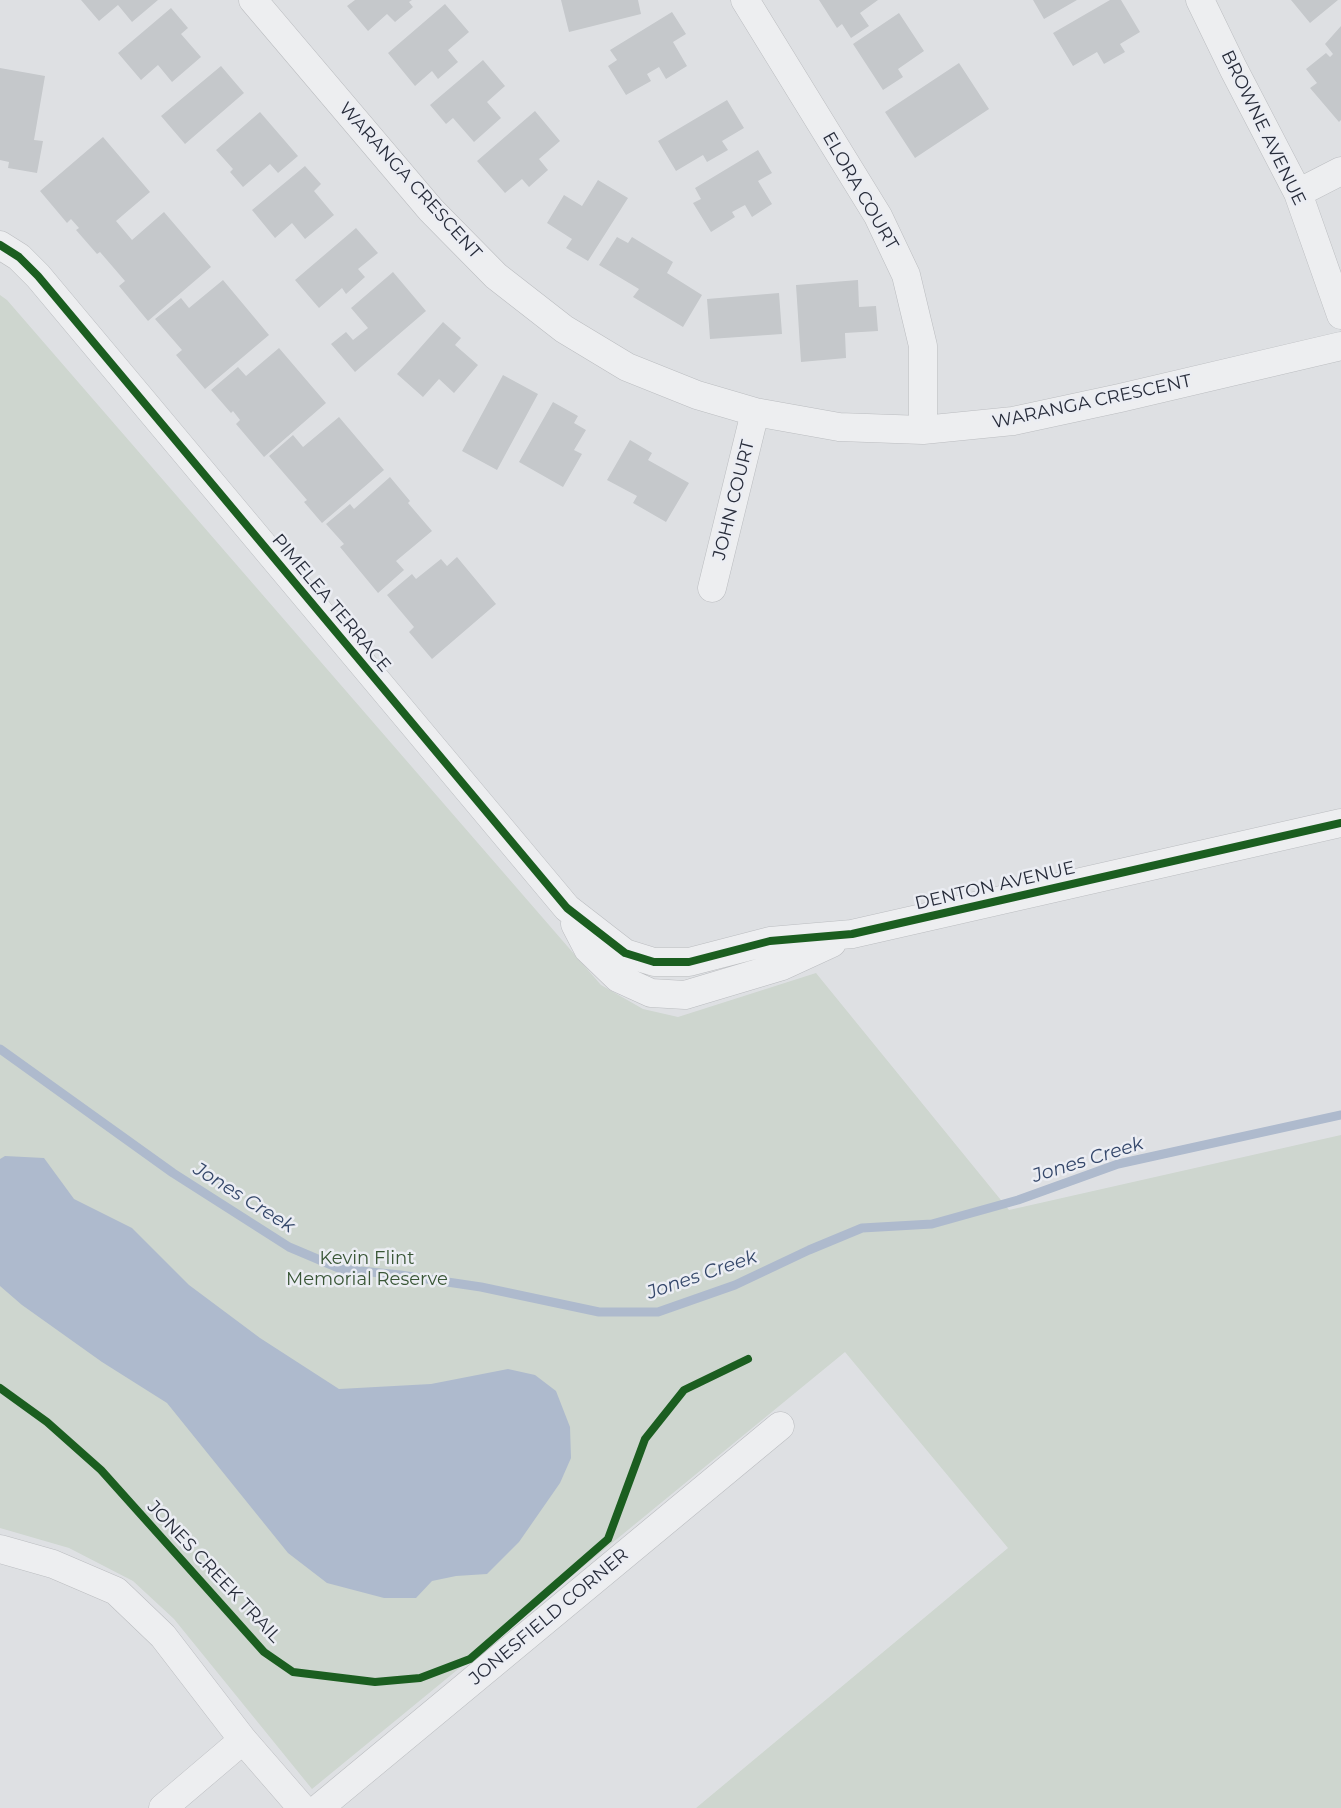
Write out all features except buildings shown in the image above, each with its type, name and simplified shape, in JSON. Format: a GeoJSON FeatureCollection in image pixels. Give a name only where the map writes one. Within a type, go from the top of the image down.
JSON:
{"type":"FeatureCollection","features":[{"type":"Feature","properties":{"kind":"street","name":"WARANGA CRESCENT"},"geometry":{"type":"LineString","coordinates":[[253,0],[431,210],[496,276],[564,329],[627,368],[697,395],[755,412],[838,427],[923,430],[1013,421],[1341,346]]}},
{"type":"Feature","properties":{"kind":"street","name":"ELORA COURT"},"geometry":{"type":"LineString","coordinates":[[745,0],[878,216],[906,275],[923,346],[923,430]]}},
{"type":"Feature","properties":{"kind":"street","name":"BROWNE AVENUE"},"geometry":{"type":"LineString","coordinates":[[1200,0],[1298,193],[1341,315]]}},
{"type":"Feature","properties":{"kind":"street"},"geometry":{"type":"LineString","coordinates":[[1298,193],[1341,171]]}},
{"type":"Feature","properties":{"kind":"street","name":"PIMELEA TERRACE"},"geometry":{"type":"LineString","coordinates":[[0,245],[19,257],[38,276],[566,908],[588,949],[618,978],[651,993]]}},
{"type":"Feature","properties":{"kind":"street","name":"JOHN COURT"},"geometry":{"type":"LineString","coordinates":[[712,588],[755,412]]}},
{"type":"Feature","properties":{"kind":"street","name":"DENTON AVENUE"},"geometry":{"type":"LineString","coordinates":[[654,962],[689,962],[770,942],[852,934],[1341,823]]}},
{"type":"Feature","properties":{"kind":"street","name":"PIMELEA TERRACE"},"geometry":{"type":"LineString","coordinates":[[566,908],[625,953],[654,962]]}},
{"type":"Feature","properties":{"kind":"street","name":"DENTON AVENUE"},"geometry":{"type":"LineString","coordinates":[[651,993],[685,995],[782,966],[852,934]]}},
{"type":"Feature","properties":{"kind":"street","name":"JONESFIELD CORNER"},"geometry":{"type":"LineString","coordinates":[[319,1808],[780,1426]]}},
{"type":"Feature","properties":{"kind":"street"},"geometry":{"type":"LineString","coordinates":[[0,1549],[53,1564],[116,1591],[163,1636],[243,1740],[302,1808]]}},
{"type":"Feature","properties":{"kind":"street"},"geometry":{"type":"LineString","coordinates":[[163,1808],[243,1740]]}},
{"type":"Feature","properties":{"kind":"green space","name":"Kevin Flint Memorial Reserve"},"geometry":{"type":"Polygon","coordinates":[[[0,295],[7,300],[601,985],[643,1009],[678,1017],[816,973],[1009,1210],[1341,1135],[1341,1808],[696,1808],[1008,1548],[845,1352],[312,1789],[174,1619],[133,1581],[69,1548],[0,1528],[0,295]]]}},
{"type":"Feature","properties":{"kind":"water"},"geometry":{"type":"Polygon","coordinates":[[[5,1156],[44,1158],[74,1199],[132,1228],[189,1285],[260,1338],[339,1389],[431,1384],[508,1369],[535,1375],[556,1391],[570,1427],[571,1458],[560,1483],[519,1542],[487,1574],[456,1576],[432,1581],[416,1598],[384,1598],[327,1583],[288,1553],[167,1403],[102,1362],[22,1305],[0,1286],[0,1159],[5,1156]]]}},
{"type":"Feature","properties":{"kind":"waterway","name":"Jones Creek"},"geometry":{"type":"LineString","coordinates":[[0,1049],[173,1173],[289,1247],[341,1269],[400,1275],[481,1287],[599,1312],[658,1312],[735,1285],[809,1250],[862,1228],[932,1224],[1018,1200],[1118,1164],[1341,1115]]}},
{"type":"Feature","properties":{"kind":"cycle path"},"geometry":{"type":"LineString","coordinates":[[0,245],[19,257],[38,276],[567,908],[625,953],[654,962],[689,962],[770,941],[852,934],[1341,823]]}},
{"type":"Feature","properties":{"kind":"cycle path","name":"JONES CREEK TRAIL"},"geometry":{"type":"LineString","coordinates":[[0,1388],[47,1422],[101,1470],[264,1652],[293,1672],[375,1682],[420,1678],[470,1659],[608,1539],[645,1439],[684,1390],[748,1359]]}}]}
